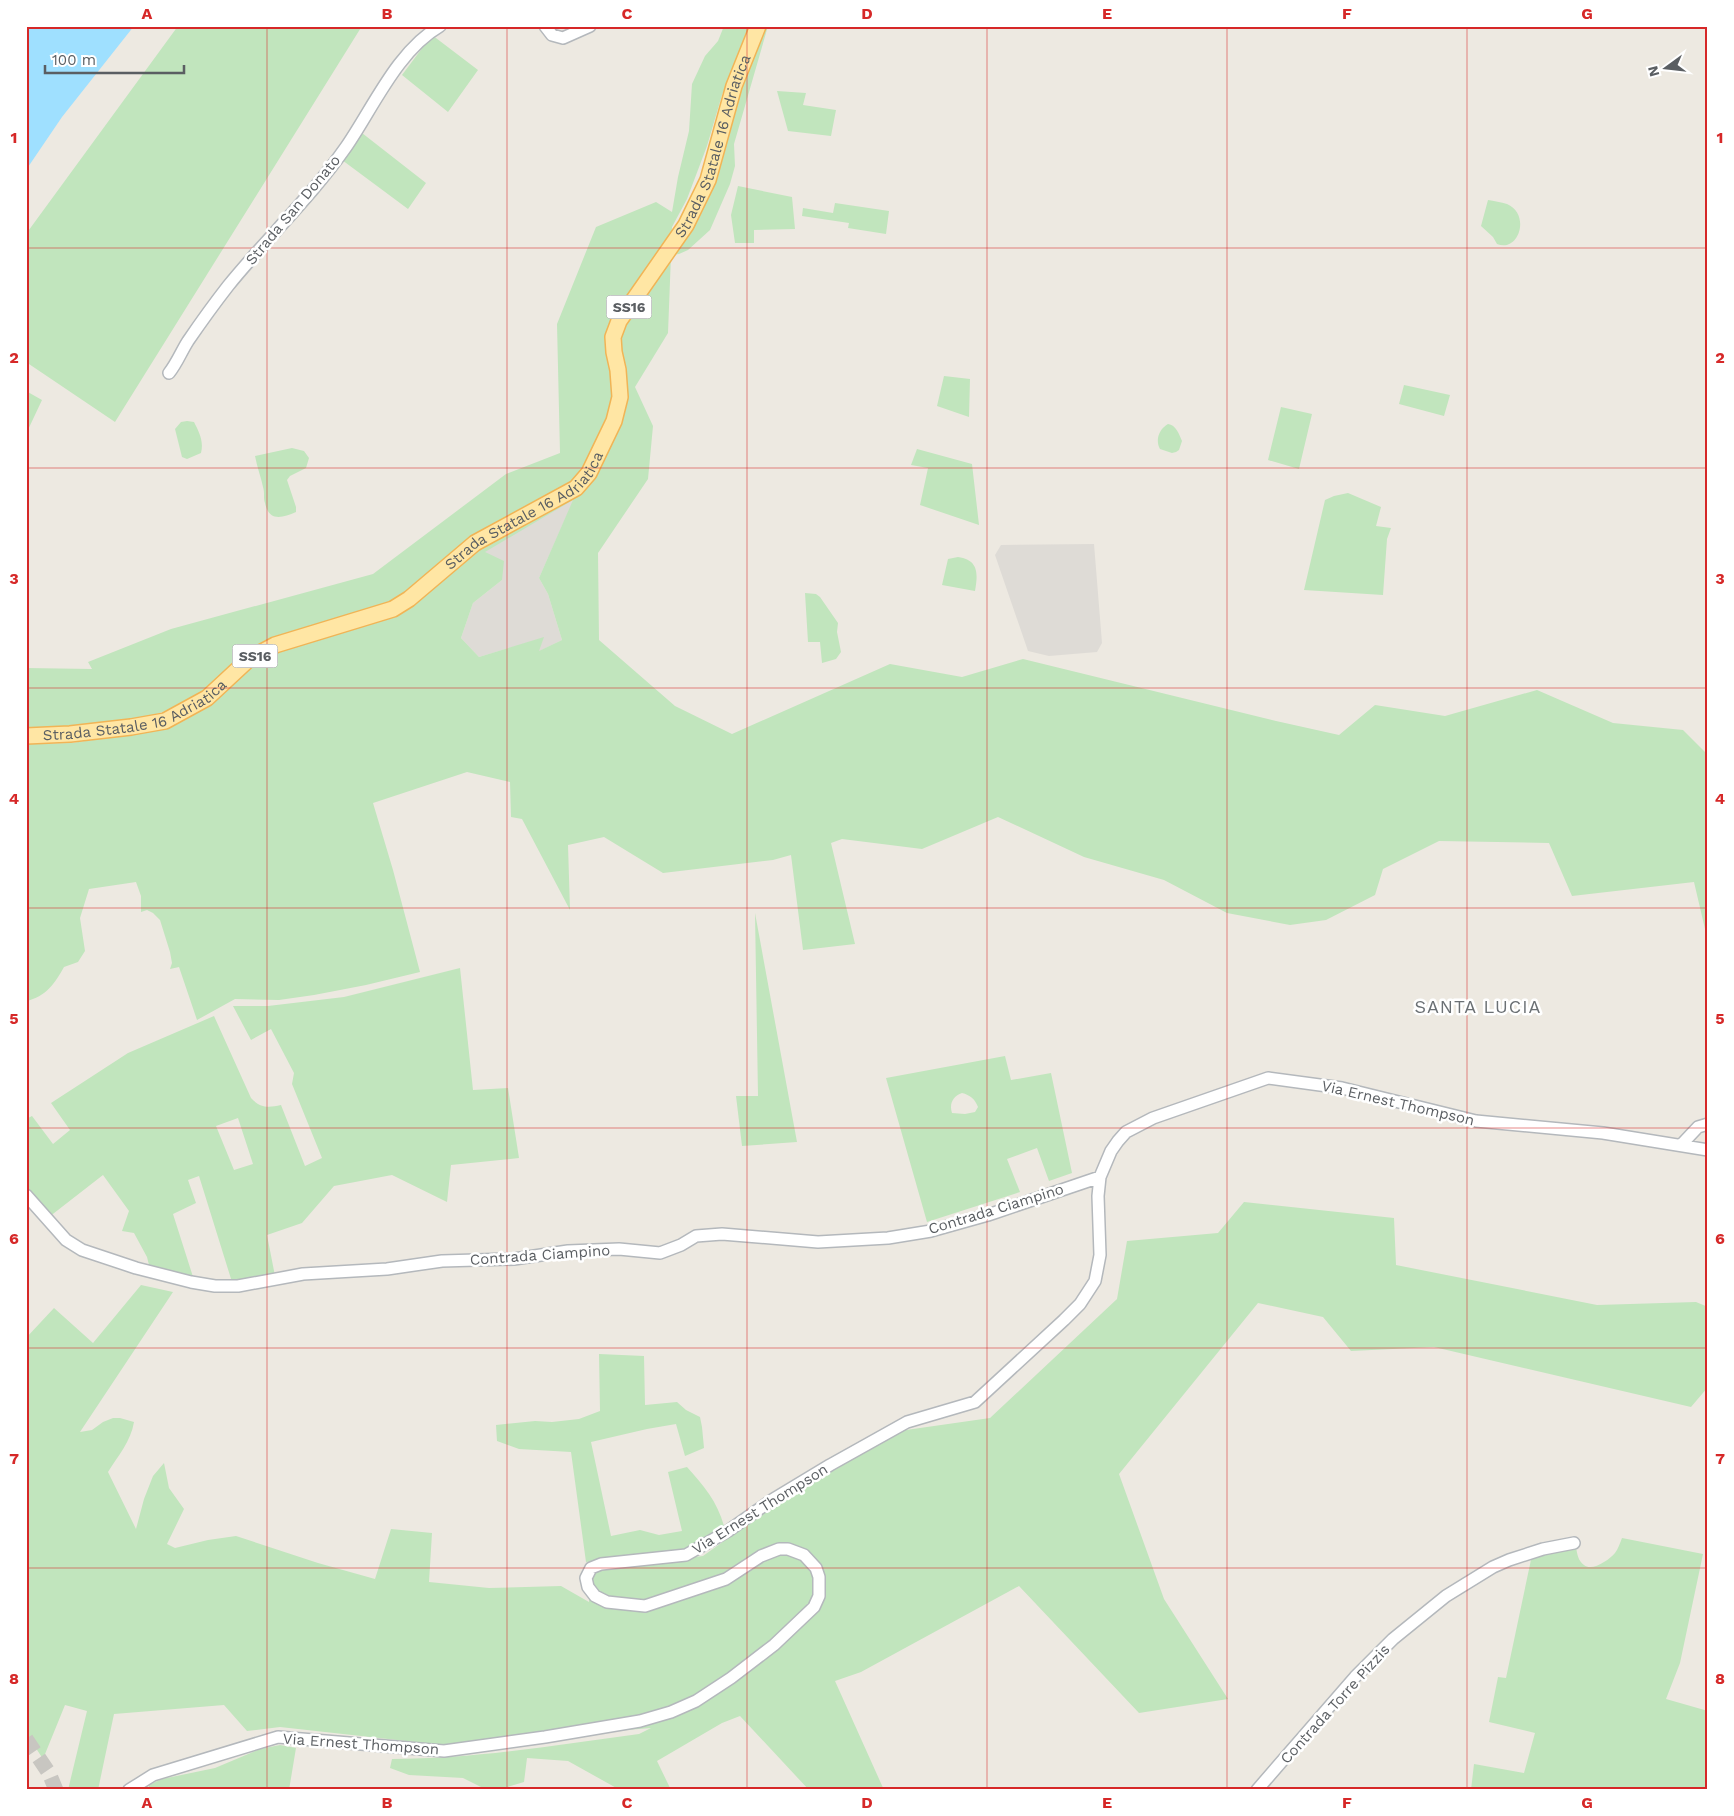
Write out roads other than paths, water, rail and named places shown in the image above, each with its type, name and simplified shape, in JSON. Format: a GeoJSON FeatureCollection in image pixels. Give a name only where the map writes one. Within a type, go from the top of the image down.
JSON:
{"type":"FeatureCollection","features":[{"type":"Feature","properties":{"kind":"main road","name":"Strada Statale 16 Adriatica"},"geometry":{"type":"LineString","coordinates":[[26,736],[131,727],[165,721],[207,698],[250,659],[275,645],[393,609],[409,599],[475,543],[576,488],[589,473],[614,421],[620,396],[613,337],[619,321],[686,225],[708,180],[734,86],[758,26]]}},
{"type":"Feature","properties":{"kind":"street","name":"Strada San Donato"},"geometry":{"type":"LineString","coordinates":[[169,373],[187,343],[228,286],[316,187],[336,160],[400,62],[426,35],[440,26]]}},
{"type":"Feature","properties":{"kind":"street"},"geometry":{"type":"LineString","coordinates":[[544,26],[552,35],[563,38],[590,26]]}},
{"type":"Feature","properties":{"kind":"street","name":"Via Ernest Thompson"},"geometry":{"type":"LineString","coordinates":[[129,1790],[154,1775],[278,1737],[444,1750],[545,1737],[640,1721],[671,1712],[696,1701],[731,1678],[774,1645],[814,1607],[819,1596],[819,1578],[810,1561],[795,1551],[779,1550],[761,1556],[726,1579],[645,1606],[608,1602],[595,1596],[588,1587],[586,1578],[591,1568],[601,1564],[686,1556],[728,1531],[772,1500],[907,1422],[976,1402],[1080,1304],[1095,1281],[1100,1255],[1098,1196],[1100,1177],[1111,1151],[1118,1141],[1126,1132],[1141,1123],[1268,1078],[1342,1088],[1476,1121],[1603,1133],[1708,1150]]}},
{"type":"Feature","properties":{"kind":"street"},"geometry":{"type":"LineString","coordinates":[[1681,1145],[1698,1127],[1708,1124]]}},
{"type":"Feature","properties":{"kind":"street","name":"Contrada Ciampino"},"geometry":{"type":"LineString","coordinates":[[26,1195],[66,1240],[82,1250],[136,1268],[191,1282],[238,1286],[303,1274],[387,1269],[442,1261],[514,1260],[568,1251],[619,1249],[660,1253],[681,1245],[696,1236],[722,1234],[818,1242],[888,1238],[931,1231],[988,1215],[1100,1177]]}},
{"type":"Feature","properties":{"kind":"street","name":"Contrada Torre Pizzis"},"geometry":{"type":"LineString","coordinates":[[1257,1790],[1356,1677],[1393,1639],[1446,1596],[1493,1567],[1509,1560],[1543,1549],[1574,1543]]}},
{"type":"Feature","properties":{"kind":"water"},"geometry":{"type":"Polygon","coordinates":[[[26,26],[134,26],[62,117],[26,170],[26,26]]]}},
{"type":"Feature","properties":{"kind":"tunnel"},"geometry":{"type":"LineString","coordinates":[[26,1739],[49,1773],[56,1790]]}},
{"type":"Feature","properties":{"kind":"district","name":"SANTA LUCIA"},"geometry":{"type":"Point","coordinates":[1478,1006]}}]}
